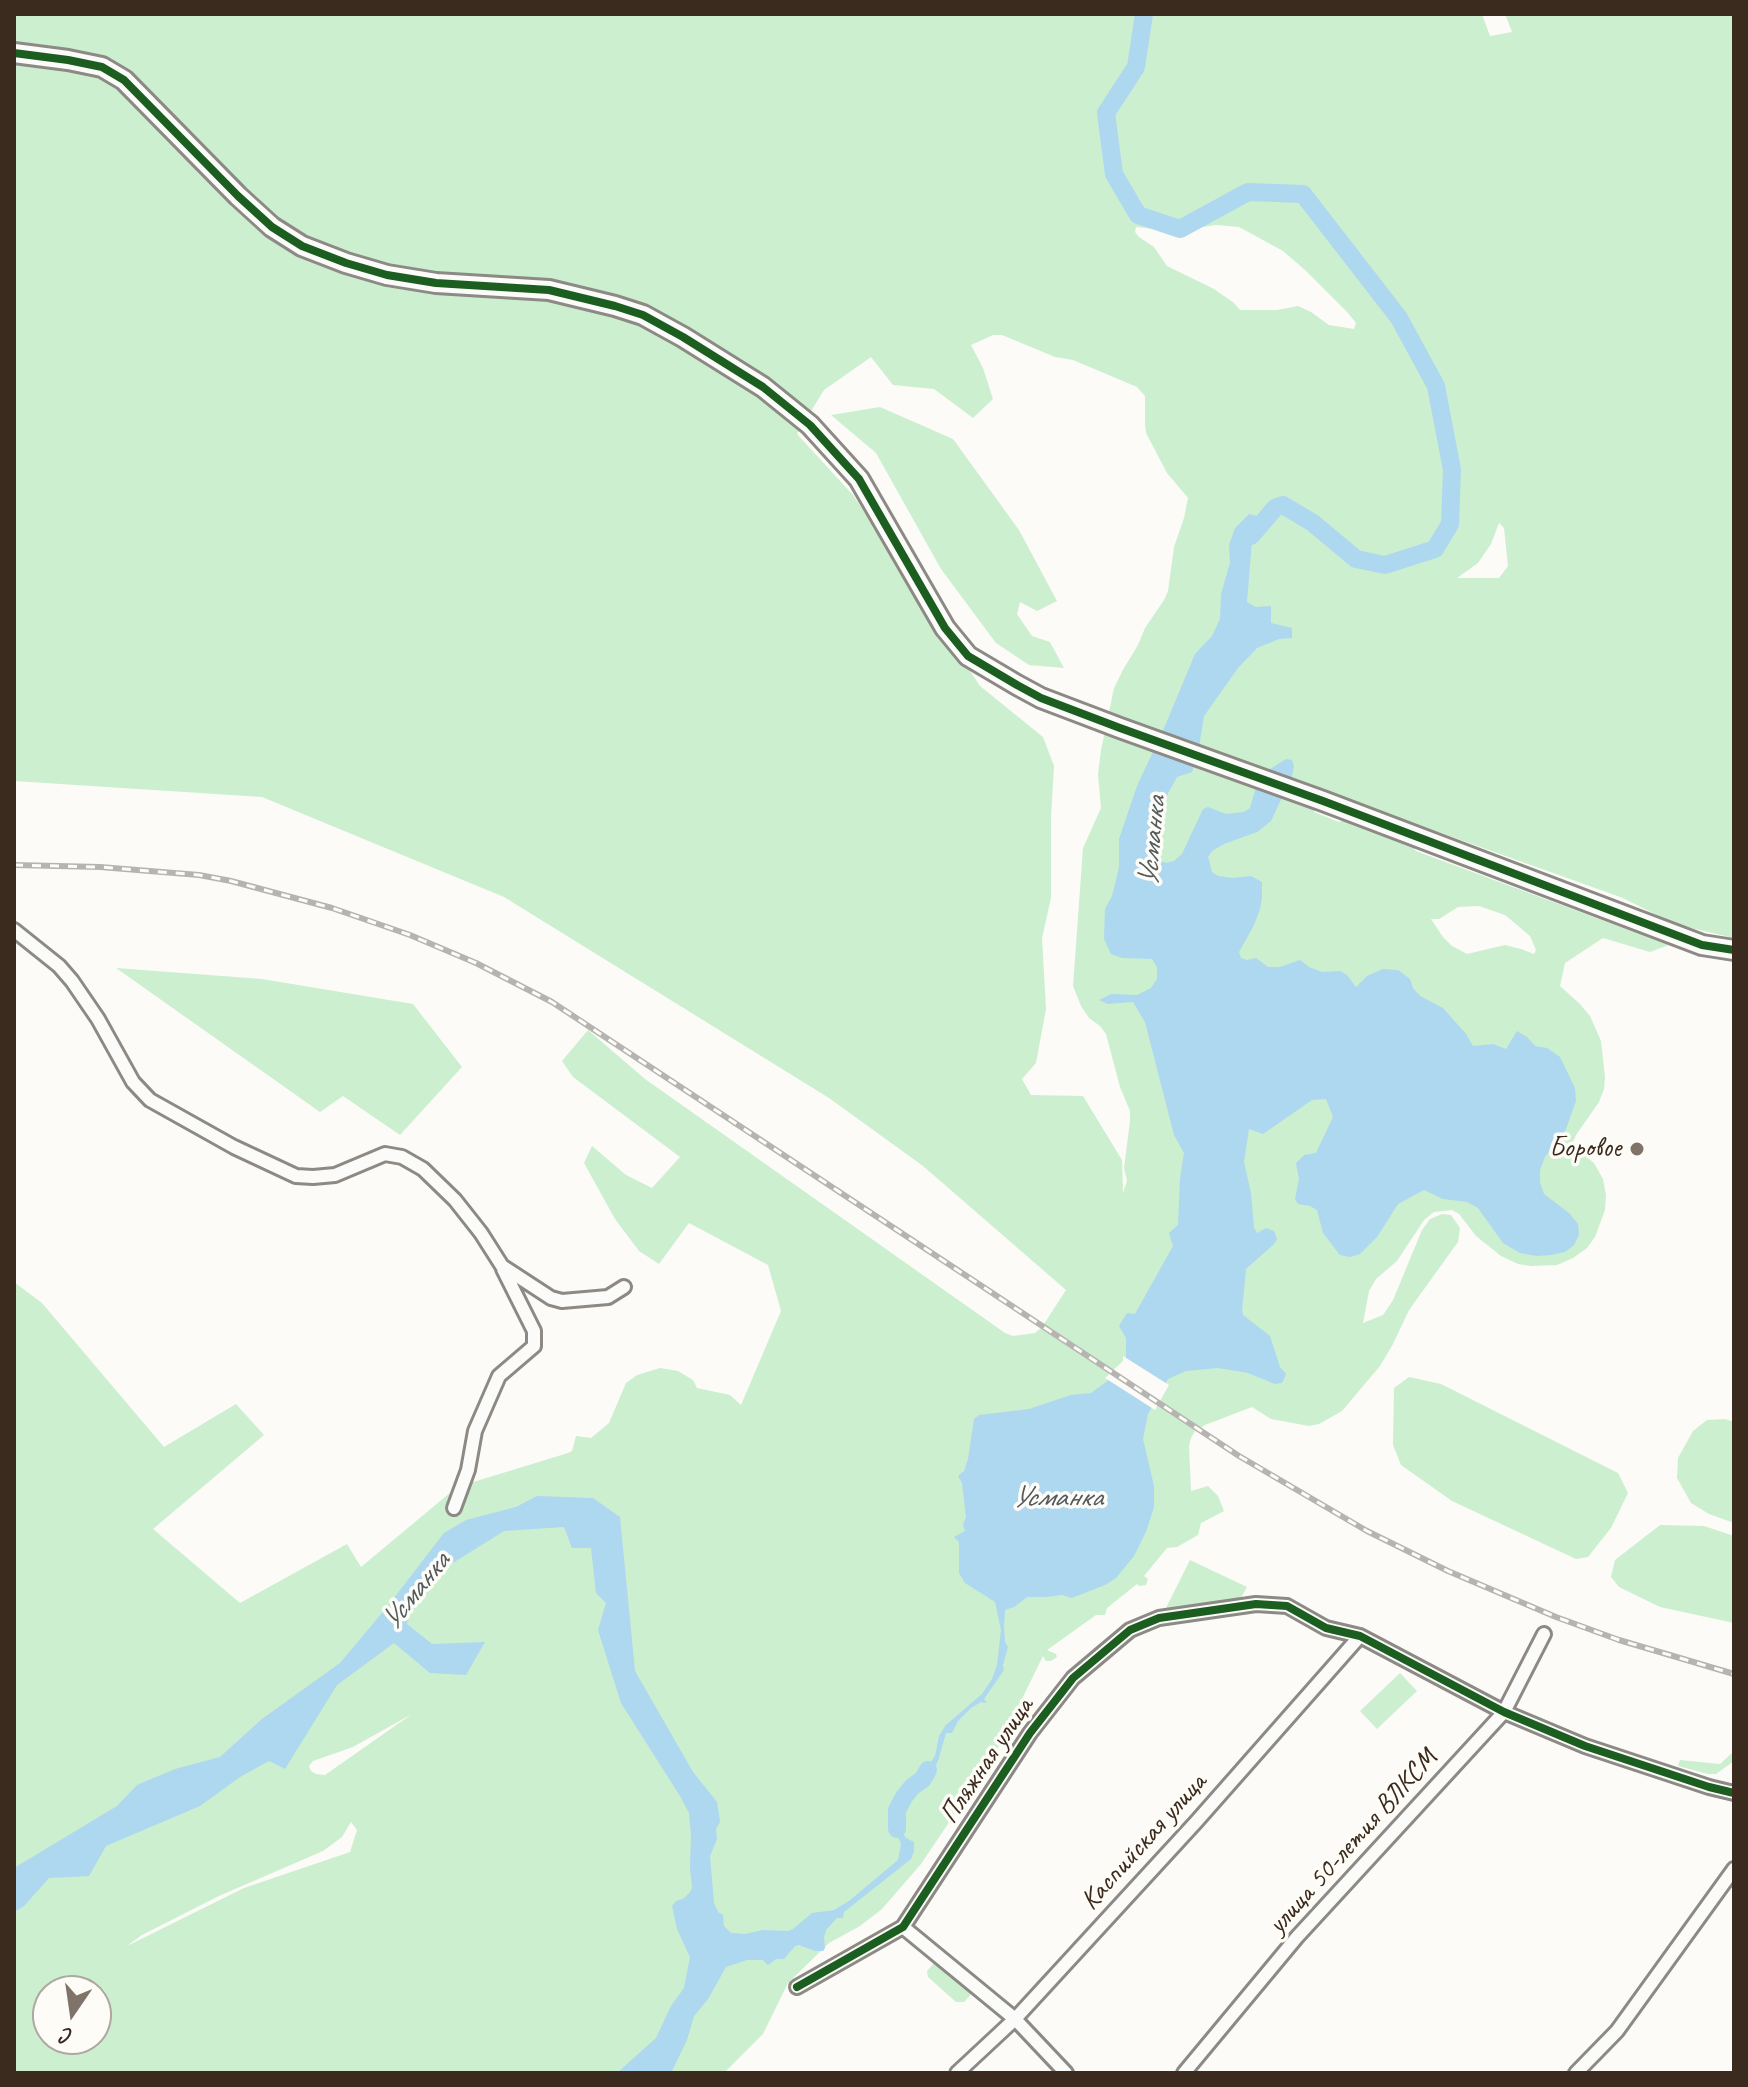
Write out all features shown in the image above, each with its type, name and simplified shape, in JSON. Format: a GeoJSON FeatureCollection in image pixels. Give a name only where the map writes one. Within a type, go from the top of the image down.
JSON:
{"type":"FeatureCollection","features":[{"type":"Feature","properties":{"kind":"street"},"geometry":{"type":"LineString","coordinates":[[14,53],[102,67],[124,80],[238,196],[272,227],[302,246],[387,275],[436,283],[549,290],[602,302],[643,315],[683,337],[772,395],[810,425],[859,479],[945,628],[968,656],[1041,698],[1702,945],[1734,950]]}},
{"type":"Feature","properties":{"kind":"street"},"geometry":{"type":"LineString","coordinates":[[14,930],[59,966],[72,981],[98,1019],[133,1082],[150,1100],[234,1147],[296,1176],[335,1175],[385,1154],[402,1157],[423,1169],[455,1200],[481,1233],[502,1266],[534,1331],[534,1346],[499,1376],[475,1431],[468,1470],[454,1508]]}},
{"type":"Feature","properties":{"kind":"street"},"geometry":{"type":"LineString","coordinates":[[502,1266],[551,1298],[562,1301],[608,1297],[624,1287]]}},
{"type":"Feature","properties":{"kind":"street","name":"Пляжная улица"},"geometry":{"type":"LineString","coordinates":[[797,1987],[903,1927],[1030,1733],[1073,1678],[1130,1630],[1159,1618],[1256,1604],[1287,1606],[1326,1628],[1360,1636],[1504,1712],[1585,1746],[1734,1793]]}},
{"type":"Feature","properties":{"kind":"street","name":"улица 50-летия ВЛКСМ"},"geometry":{"type":"LineString","coordinates":[[1184,2073],[1297,1937],[1504,1712],[1544,1634]]}},
{"type":"Feature","properties":{"kind":"street","name":"Каспийская улица"},"geometry":{"type":"LineString","coordinates":[[957,2073],[1015,2019],[1196,1822],[1360,1636]]}},
{"type":"Feature","properties":{"kind":"street"},"geometry":{"type":"LineString","coordinates":[[1576,2073],[1617,2031],[1734,1869]]}},
{"type":"Feature","properties":{"kind":"street"},"geometry":{"type":"LineString","coordinates":[[903,1927],[1015,2019],[1066,2073]]}},
{"type":"Feature","properties":{"kind":"green space"},"geometry":{"type":"Polygon","coordinates":[[[14,14],[1482,14],[1490,36],[1512,32],[1505,14],[1734,14],[1734,938],[1674,924],[1623,898],[1321,790],[1314,812],[1339,822],[1349,818],[1403,834],[1416,851],[1669,945],[1650,952],[1603,938],[1565,963],[1560,986],[1590,1016],[1601,1041],[1605,1077],[1599,1102],[1573,1142],[1575,1148],[1594,1163],[1603,1179],[1605,1210],[1595,1237],[1587,1248],[1557,1265],[1518,1264],[1501,1256],[1476,1236],[1459,1214],[1452,1210],[1434,1212],[1424,1220],[1397,1261],[1376,1279],[1369,1291],[1363,1323],[1383,1315],[1393,1300],[1422,1230],[1430,1219],[1442,1214],[1451,1215],[1460,1228],[1458,1242],[1409,1310],[1380,1366],[1342,1411],[1309,1426],[1271,1419],[1252,1407],[1195,1431],[1189,1446],[1191,1491],[1208,1486],[1218,1496],[1224,1511],[1201,1523],[1198,1535],[1177,1547],[1167,1548],[1144,1576],[1148,1579],[1146,1585],[1137,1584],[1107,1608],[1105,1615],[1096,1615],[1047,1650],[1057,1657],[1046,1661],[1043,1656],[995,1754],[921,1864],[882,1909],[860,1926],[829,1943],[788,1983],[763,2034],[724,2073],[14,2073],[14,1282],[42,1303],[164,1447],[236,1404],[264,1435],[153,1529],[240,1603],[347,1544],[361,1567],[457,1487],[572,1451],[576,1436],[591,1438],[609,1423],[626,1383],[637,1375],[660,1368],[678,1371],[693,1380],[697,1388],[730,1395],[741,1405],[781,1311],[768,1265],[689,1223],[659,1264],[639,1251],[615,1219],[584,1163],[592,1146],[626,1175],[652,1188],[680,1157],[573,1077],[562,1061],[588,1030],[645,1079],[1005,1333],[1013,1336],[1035,1333],[1066,1290],[923,1166],[829,1098],[504,897],[262,797],[14,781],[14,14]],[[1216,225],[1174,231],[1136,227],[1135,232],[1154,247],[1167,266],[1214,289],[1240,310],[1277,310],[1298,306],[1329,325],[1354,329],[1356,323],[1348,313],[1283,251],[1239,227],[1216,225]],[[993,335],[971,345],[983,368],[993,399],[973,418],[934,389],[893,385],[871,357],[824,390],[797,434],[853,495],[980,686],[1043,737],[1054,766],[1051,898],[1042,938],[1046,1009],[1036,1063],[1022,1079],[1031,1095],[1083,1096],[1122,1160],[1123,1193],[1127,1181],[1124,1168],[1130,1111],[1120,1087],[1106,1034],[1089,1018],[1073,986],[1083,848],[1101,808],[1098,774],[1114,688],[1168,591],[1174,547],[1188,498],[1167,473],[1146,433],[1145,396],[1137,387],[1002,335],[993,335]],[[1499,523],[1491,544],[1478,563],[1457,578],[1499,578],[1508,566],[1504,528],[1499,523]],[[1479,906],[1458,907],[1439,919],[1431,919],[1452,946],[1467,954],[1505,945],[1534,954],[1536,950],[1530,936],[1505,915],[1479,906]],[[412,1714],[353,1747],[313,1761],[309,1766],[311,1771],[325,1775],[412,1714]],[[351,1822],[342,1837],[323,1851],[219,1896],[142,1935],[127,1946],[244,1888],[350,1852],[357,1830],[351,1822]]]}},
{"type":"Feature","properties":{"kind":"green space"},"geometry":{"type":"Polygon","coordinates":[[[880,407],[953,439],[1019,530],[1057,601],[1037,611],[1020,602],[1017,614],[1032,636],[1050,642],[1064,668],[1029,665],[996,643],[941,569],[876,453],[831,415],[880,407]]]}},
{"type":"Feature","properties":{"kind":"green space"},"geometry":{"type":"Polygon","coordinates":[[[116,968],[262,979],[413,1004],[462,1067],[400,1135],[343,1096],[320,1112],[116,968]]]}},
{"type":"Feature","properties":{"kind":"green space"},"geometry":{"type":"Polygon","coordinates":[[[1409,1377],[1441,1384],[1618,1473],[1628,1493],[1611,1528],[1588,1557],[1576,1559],[1452,1501],[1401,1465],[1393,1445],[1394,1388],[1409,1377]]]}},
{"type":"Feature","properties":{"kind":"green space"},"geometry":{"type":"Polygon","coordinates":[[[1707,1420],[1734,1422],[1734,1523],[1691,1503],[1677,1478],[1678,1458],[1693,1431],[1707,1420]]]}},
{"type":"Feature","properties":{"kind":"green space"},"geometry":{"type":"Polygon","coordinates":[[[1660,1525],[1704,1526],[1734,1536],[1734,1623],[1660,1607],[1619,1587],[1611,1577],[1615,1560],[1660,1525]]]}},
{"type":"Feature","properties":{"kind":"green space"},"geometry":{"type":"Polygon","coordinates":[[[1190,1560],[1247,1587],[1238,1603],[1164,1612],[1190,1560]]]}},
{"type":"Feature","properties":{"kind":"green space"},"geometry":{"type":"Polygon","coordinates":[[[1400,1673],[1417,1691],[1377,1729],[1360,1711],[1400,1673]]]}},
{"type":"Feature","properties":{"kind":"green space"},"geometry":{"type":"Polygon","coordinates":[[[1734,1751],[1734,1761],[1716,1774],[1678,1766],[1680,1760],[1720,1764],[1734,1751]]]}},
{"type":"Feature","properties":{"kind":"green space"},"geometry":{"type":"Polygon","coordinates":[[[942,1961],[972,1986],[972,1993],[964,2002],[956,2002],[928,1977],[927,1971],[935,1962],[942,1961]]]}},
{"type":"Feature","properties":{"kind":"water"},"geometry":{"type":"Polygon","coordinates":[[[1249,514],[1269,519],[1252,541],[1247,602],[1256,607],[1271,606],[1271,623],[1292,628],[1292,638],[1279,639],[1257,648],[1238,668],[1204,716],[1192,772],[1177,777],[1166,797],[1157,827],[1157,853],[1166,863],[1174,861],[1182,854],[1203,809],[1208,807],[1226,814],[1244,812],[1250,808],[1256,787],[1267,771],[1286,759],[1292,760],[1292,776],[1271,821],[1257,832],[1224,844],[1208,857],[1212,872],[1218,876],[1251,876],[1262,882],[1260,909],[1239,952],[1241,958],[1256,958],[1268,967],[1280,967],[1300,960],[1322,972],[1340,971],[1356,987],[1367,976],[1383,969],[1398,970],[1410,979],[1420,996],[1443,1008],[1473,1046],[1493,1044],[1506,1049],[1517,1031],[1535,1046],[1547,1048],[1560,1057],[1575,1088],[1576,1101],[1566,1129],[1545,1157],[1540,1182],[1544,1194],[1578,1224],[1579,1235],[1574,1245],[1565,1252],[1551,1255],[1520,1253],[1503,1243],[1478,1208],[1467,1202],[1443,1199],[1424,1190],[1398,1204],[1377,1237],[1360,1254],[1350,1257],[1340,1255],[1323,1233],[1317,1210],[1298,1204],[1295,1199],[1299,1179],[1296,1163],[1304,1155],[1316,1153],[1333,1117],[1326,1099],[1312,1100],[1263,1134],[1249,1129],[1244,1162],[1254,1228],[1257,1233],[1266,1228],[1274,1231],[1277,1239],[1246,1269],[1242,1310],[1243,1315],[1270,1336],[1280,1367],[1286,1374],[1282,1383],[1275,1384],[1248,1373],[1218,1368],[1186,1371],[1168,1379],[1148,1414],[1143,1439],[1154,1486],[1154,1507],[1134,1556],[1116,1578],[1105,1585],[1072,1598],[1062,1595],[1027,1597],[1005,1610],[1005,1642],[1008,1647],[1004,1670],[984,1699],[987,1703],[981,1702],[971,1708],[958,1721],[952,1733],[946,1733],[931,1775],[933,1779],[928,1787],[912,1792],[905,1801],[901,1820],[903,1834],[914,1842],[911,1859],[844,1912],[843,1918],[837,1918],[826,1930],[823,1951],[799,1945],[784,1959],[776,1959],[768,1965],[763,1960],[747,1960],[726,1967],[708,1999],[694,2016],[687,2040],[671,2073],[617,2073],[656,2038],[671,2006],[684,1988],[690,1957],[677,1929],[672,1906],[692,1888],[689,1813],[621,1703],[598,1630],[606,1603],[596,1593],[591,1548],[572,1548],[564,1527],[504,1531],[448,1566],[410,1614],[407,1624],[432,1644],[485,1642],[466,1675],[430,1673],[394,1643],[337,1685],[285,1769],[269,1761],[240,1777],[200,1806],[106,1846],[89,1876],[49,1878],[24,1906],[14,1912],[14,1868],[117,1806],[137,1785],[175,1769],[220,1757],[262,1719],[340,1663],[444,1533],[466,1520],[516,1507],[537,1496],[593,1498],[620,1517],[635,1671],[693,1772],[717,1802],[720,1822],[710,1856],[714,1903],[723,1915],[724,1926],[731,1933],[788,1931],[812,1913],[834,1910],[849,1901],[898,1860],[901,1844],[895,1828],[895,1811],[935,1756],[939,1736],[946,1725],[982,1694],[997,1665],[1001,1630],[995,1602],[965,1583],[959,1573],[959,1542],[954,1537],[965,1531],[962,1483],[958,1476],[964,1471],[968,1459],[974,1419],[979,1415],[1029,1409],[1071,1395],[1091,1393],[1106,1382],[1126,1363],[1126,1338],[1119,1326],[1127,1313],[1135,1314],[1173,1246],[1169,1233],[1178,1225],[1184,1153],[1174,1135],[1145,1022],[1133,1002],[1108,1004],[1099,1000],[1111,994],[1137,995],[1151,988],[1157,979],[1157,967],[1152,959],[1122,958],[1111,954],[1104,939],[1105,909],[1112,896],[1119,867],[1119,839],[1137,786],[1195,654],[1212,636],[1220,619],[1221,594],[1230,563],[1229,545],[1235,528],[1249,514]]]}},
{"type":"Feature","properties":{"kind":"pier"},"geometry":{"type":"Polygon","coordinates":[[[1123,1356],[1169,1385],[1155,1410],[1105,1378],[1123,1361],[1123,1356]]]}},
{"type":"Feature","properties":{"kind":"waterway","name":"Усманка"},"geometry":{"type":"LineString","coordinates":[[1144,14],[1136,67],[1106,113],[1114,174],[1138,215],[1180,229],[1248,192],[1303,194],[1399,318],[1436,386],[1452,470],[1450,524],[1435,549],[1385,565],[1356,559],[1313,523],[1283,505],[1275,508],[1251,536]]}},
{"type":"Feature","properties":{"kind":"waterway","name":"Усманка"},"geometry":{"type":"LineString","coordinates":[[897,1829],[897,1810],[904,1797],[928,1770]]}},
{"type":"Feature","properties":{"kind":"railway"},"geometry":{"type":"LineString","coordinates":[[14,865],[100,867],[199,875],[231,881],[332,908],[410,935],[476,963],[552,1002],[1239,1456],[1367,1531],[1448,1571],[1556,1617],[1619,1640],[1734,1674]]}},
{"type":"Feature","properties":{"kind":"cycle path"},"geometry":{"type":"LineString","coordinates":[[14,53],[102,67],[124,80],[238,196],[272,227],[302,246],[387,275],[436,283],[549,290],[615,306],[643,315],[763,387],[810,425],[859,479],[945,628],[968,656],[1041,698],[1702,945],[1734,950]]}},
{"type":"Feature","properties":{"kind":"cycle path"},"geometry":{"type":"LineString","coordinates":[[797,1987],[903,1927],[1030,1733],[1073,1678],[1130,1630],[1159,1618],[1256,1604],[1287,1606],[1326,1628],[1360,1636],[1504,1712],[1585,1746],[1734,1793]]}},
{"type":"Feature","properties":{"kind":"place","name":"Боровое"},"geometry":{"type":"Point","coordinates":[1637,1149]}}]}
